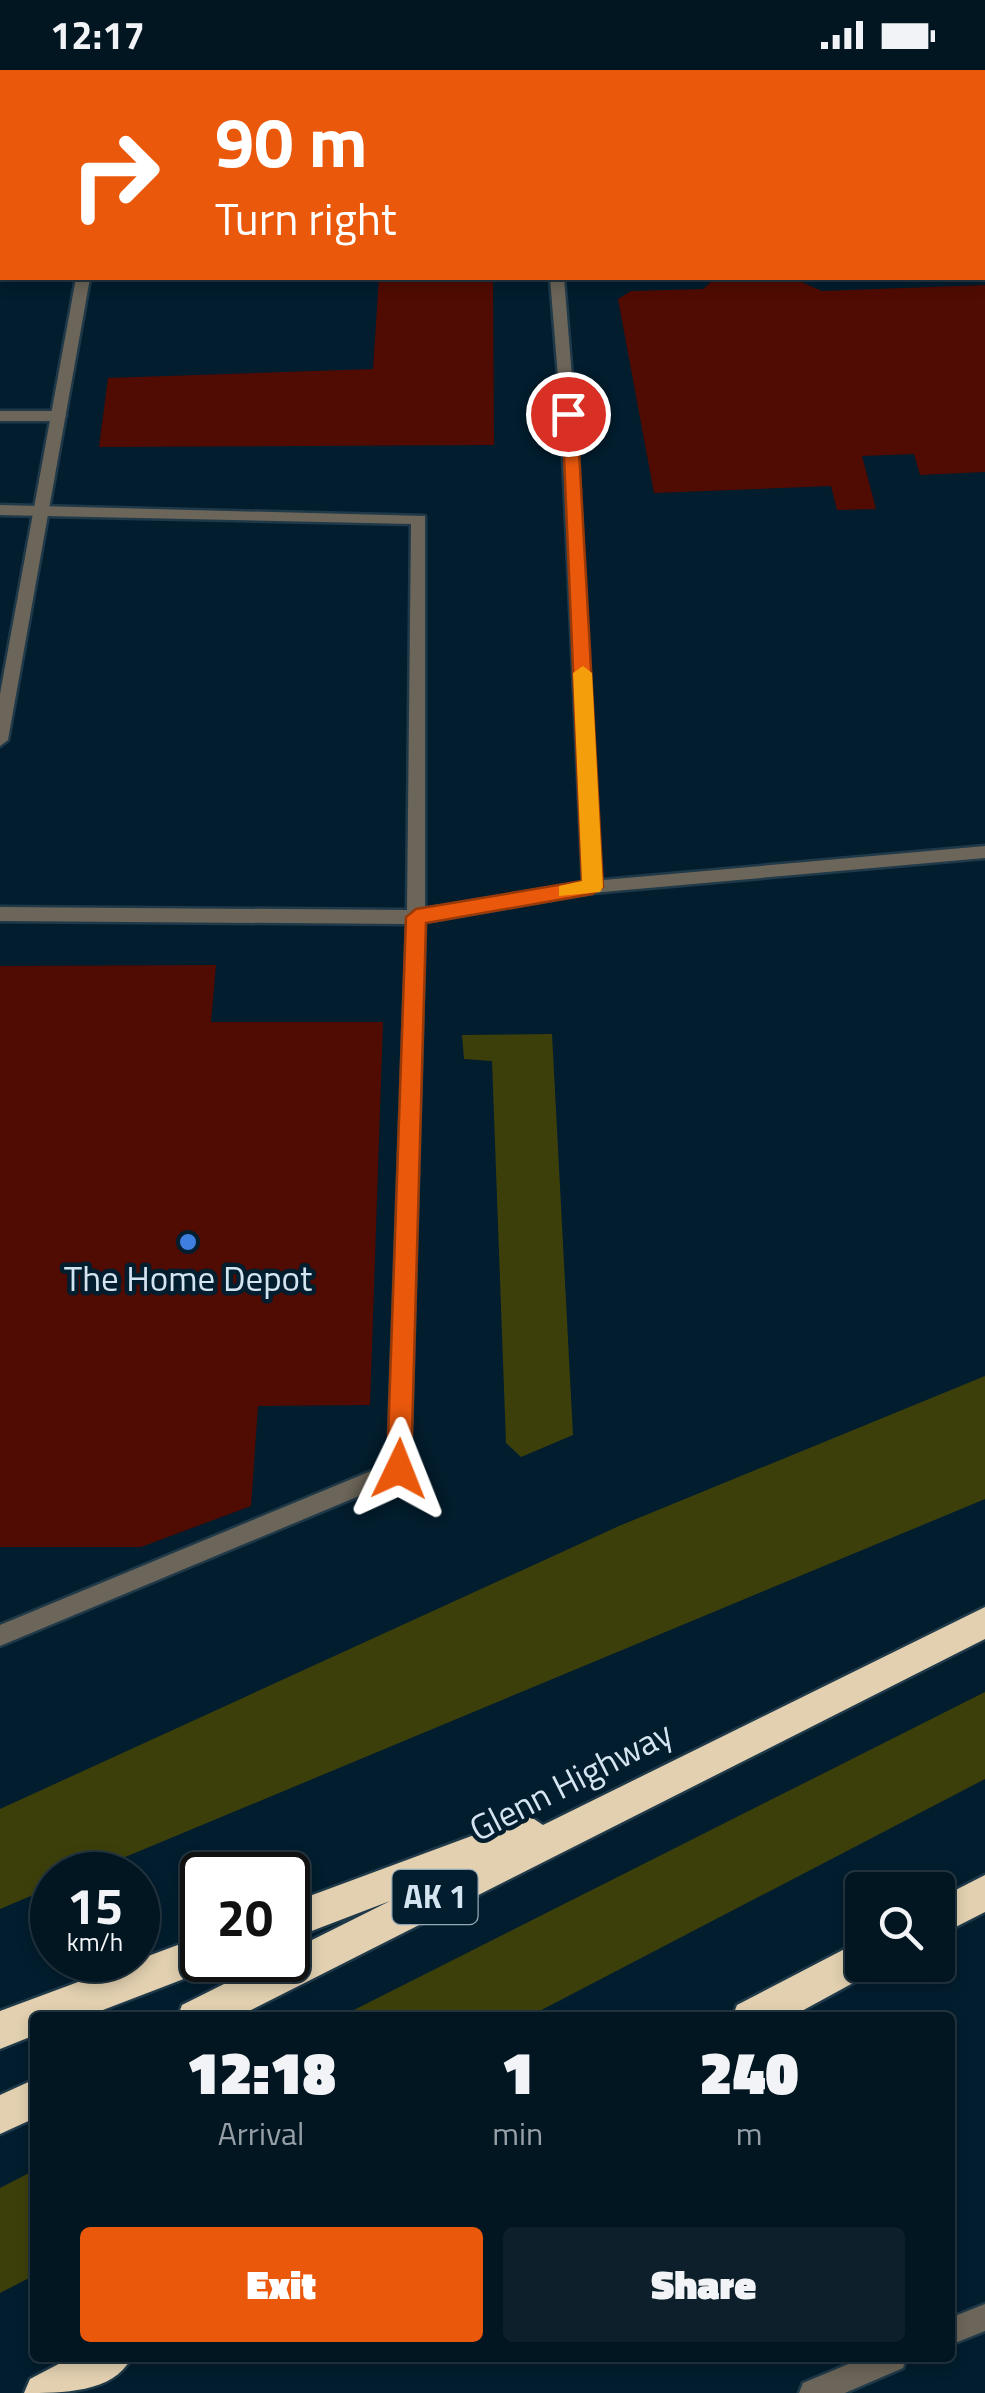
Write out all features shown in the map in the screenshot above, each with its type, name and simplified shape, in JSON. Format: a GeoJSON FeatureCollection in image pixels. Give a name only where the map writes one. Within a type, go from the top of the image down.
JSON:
{"type":"FeatureCollection","features":[{"type":"Feature","properties":{"kind":"highway","name":"Glenn Highway"},"geometry":{"type":"LineString","coordinates":[[207,2012],[985,1622]]}},
{"type":"Feature","properties":{"kind":"highway"},"geometry":{"type":"LineString","coordinates":[[310,1914],[676,1776]]}},
{"type":"Feature","properties":{"kind":"highway"},"geometry":{"type":"LineString","coordinates":[[955,1909],[985,1893]]}},
{"type":"Feature","properties":{"kind":"highway"},"geometry":{"type":"LineString","coordinates":[[48,2012],[180,1962]]}},
{"type":"Feature","properties":{"kind":"highway"},"geometry":{"type":"LineString","coordinates":[[761,2012],[845,1967]]}},
{"type":"Feature","properties":{"kind":"highway"},"geometry":{"type":"LineString","coordinates":[[0,2030],[30,2019]]}},
{"type":"Feature","properties":{"kind":"highway"},"geometry":{"type":"LineString","coordinates":[[0,2115],[30,2100]]}},
{"type":"Feature","properties":{"kind":"highway"},"geometry":{"type":"LineString","coordinates":[[44,2393],[103,2362]]}},
{"type":"Feature","properties":{"kind":"street"},"geometry":{"type":"LineString","coordinates":[[0,740],[83,280]]}},
{"type":"Feature","properties":{"kind":"street"},"geometry":{"type":"LineString","coordinates":[[558,280],[592,887]]}},
{"type":"Feature","properties":{"kind":"street"},"geometry":{"type":"LineString","coordinates":[[0,416],[60,416]]}},
{"type":"Feature","properties":{"kind":"street"},"geometry":{"type":"LineString","coordinates":[[0,510],[420,519],[416,917],[399,1469],[0,1636]]}},
{"type":"Feature","properties":{"kind":"street"},"geometry":{"type":"LineString","coordinates":[[0,914],[416,917],[592,887],[985,852]]}},
{"type":"Feature","properties":{"kind":"street"},"geometry":{"type":"LineString","coordinates":[[955,2330],[985,2317]]}},
{"type":"Feature","properties":{"kind":"street"},"geometry":{"type":"LineString","coordinates":[[813,2393],[884,2362]]}},
{"type":"Feature","properties":{"kind":"shaded area"},"geometry":{"type":"Polygon","coordinates":[[[552,1034],[573,1435],[521,1457],[506,1443],[492,1061],[464,1059],[462,1035],[552,1034]]]}},
{"type":"Feature","properties":{"kind":"shaded area"},"geometry":{"type":"Polygon","coordinates":[[[985,1376],[985,1499],[137,1852],[30,1852],[30,1896],[0,1909],[0,1809],[619,1526],[985,1376]]]}},
{"type":"Feature","properties":{"kind":"shaded area"},"geometry":{"type":"Polygon","coordinates":[[[985,1692],[985,1779],[538,2012],[350,2012],[985,1692]]]}},
{"type":"Feature","properties":{"kind":"shaded area"},"geometry":{"type":"Polygon","coordinates":[[[30,2173],[30,2278],[0,2293],[0,2188],[30,2173]]]}},
{"type":"Feature","properties":{"kind":"building"},"geometry":{"type":"Polygon","coordinates":[[[379,280],[493,280],[494,445],[99,447],[108,378],[373,369],[379,280]]]}},
{"type":"Feature","properties":{"kind":"building"},"geometry":{"type":"Polygon","coordinates":[[[797,280],[822,291],[985,285],[985,472],[920,475],[914,454],[862,456],[876,509],[837,510],[831,486],[654,493],[618,299],[631,291],[703,289],[712,281],[797,280]]]}},
{"type":"Feature","properties":{"kind":"building","name":"The Home Depot"},"geometry":{"type":"Polygon","coordinates":[[[216,965],[211,1022],[383,1022],[370,1405],[258,1406],[251,1506],[141,1547],[0,1547],[0,966],[216,965]]]}},
{"type":"Feature","properties":{"kind":"slow traffic"},"geometry":{"type":"LineString","coordinates":[[566,891],[592,887],[583,673]]}},
{"type":"Feature","properties":{"kind":"place","name":"The Home Depot"},"geometry":{"type":"Point","coordinates":[188,1242]}},
{"type":"Feature","properties":{"kind":"route"},"geometry":{"type":"LineString","coordinates":[[399,1469],[416,917],[592,887],[568,414]]}}]}
